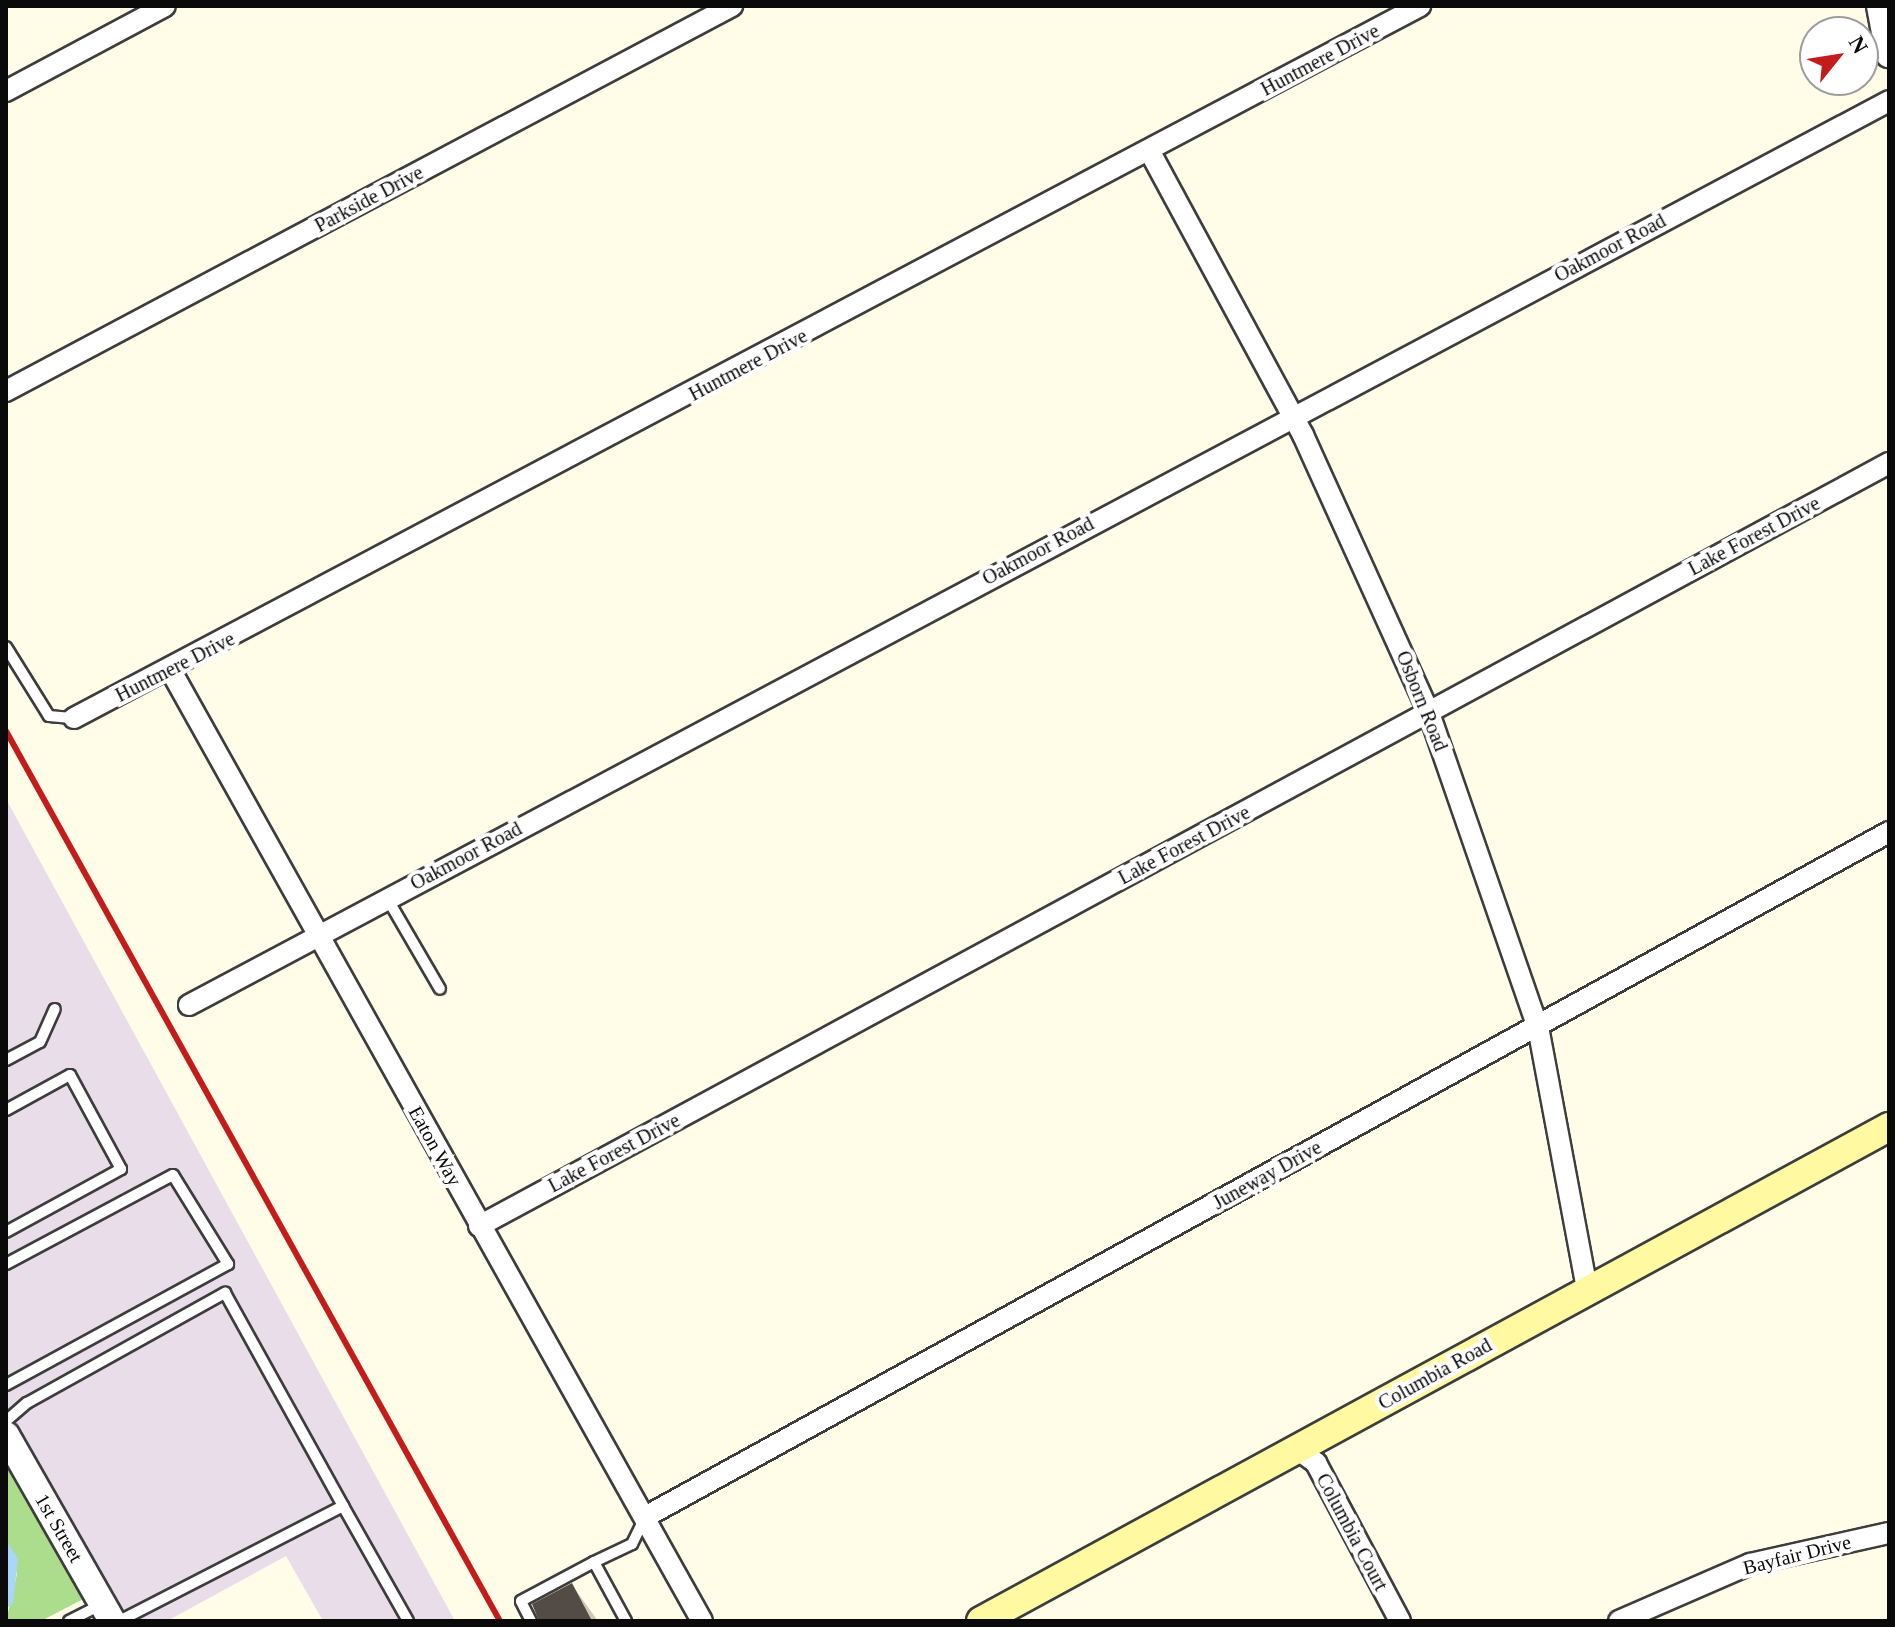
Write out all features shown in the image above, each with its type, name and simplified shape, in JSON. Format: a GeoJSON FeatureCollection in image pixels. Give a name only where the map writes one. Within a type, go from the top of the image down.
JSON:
{"type":"FeatureCollection","features":[{"type":"Feature","properties":{"kind":"main road","name":"Columbia Road"},"geometry":{"type":"LineString","coordinates":[[981,1621],[1889,1127]]}},
{"type":"Feature","properties":{"kind":"street"},"geometry":{"type":"LineString","coordinates":[[6,91],[165,6]]}},
{"type":"Feature","properties":{"kind":"street","name":"Parkside Drive"},"geometry":{"type":"LineString","coordinates":[[6,391],[732,6]]}},
{"type":"Feature","properties":{"kind":"street","name":"Huntmere Drive"},"geometry":{"type":"LineString","coordinates":[[74,718],[171,671],[1420,6]]}},
{"type":"Feature","properties":{"kind":"street"},"geometry":{"type":"LineString","coordinates":[[1880,6],[1889,54]]}},
{"type":"Feature","properties":{"kind":"street","name":"Oakmoor Road"},"geometry":{"type":"LineString","coordinates":[[189,1005],[1889,101]]}},
{"type":"Feature","properties":{"kind":"street","name":"Osborn Road"},"geometry":{"type":"LineString","coordinates":[[1150,152],[1292,416],[1429,713],[1538,1027],[1587,1290]]}},
{"type":"Feature","properties":{"kind":"street","name":"Lake Forest Drive"},"geometry":{"type":"LineString","coordinates":[[479,1226],[1889,463]]}},
{"type":"Feature","properties":{"kind":"street","name":"Eaton Way"},"geometry":{"type":"LineString","coordinates":[[171,671],[700,1620]]}},
{"type":"Feature","properties":{"kind":"street","name":"Juneway Drive"},"geometry":{"type":"LineString","coordinates":[[645,1517],[1889,832]]}},
{"type":"Feature","properties":{"kind":"street","name":"1st Street"},"geometry":{"type":"LineString","coordinates":[[6,1435],[111,1615]]}},
{"type":"Feature","properties":{"kind":"street","name":"Columbia Court"},"geometry":{"type":"LineString","coordinates":[[1297,1449],[1316,1463],[1400,1621]]}},
{"type":"Feature","properties":{"kind":"street","name":"Bayfair Drive"},"geometry":{"type":"LineString","coordinates":[[1619,1621],[1647,1615],[1750,1564],[1889,1533]]}},
{"type":"Feature","properties":{"kind":"lane"},"geometry":{"type":"LineString","coordinates":[[6,647],[49,716],[74,718]]}},
{"type":"Feature","properties":{"kind":"lane"},"geometry":{"type":"LineString","coordinates":[[387,898],[440,989]]}},
{"type":"Feature","properties":{"kind":"lane"},"geometry":{"type":"LineString","coordinates":[[6,1060],[40,1042],[55,1009]]}},
{"type":"Feature","properties":{"kind":"lane"},"geometry":{"type":"LineString","coordinates":[[6,1110],[70,1075],[121,1169],[6,1232]]}},
{"type":"Feature","properties":{"kind":"lane"},"geometry":{"type":"LineString","coordinates":[[6,1264],[173,1175],[228,1264],[6,1385]]}},
{"type":"Feature","properties":{"kind":"lane"},"geometry":{"type":"LineString","coordinates":[[6,1421],[27,1403],[225,1293],[408,1621]]}},
{"type":"Feature","properties":{"kind":"lane"},"geometry":{"type":"LineString","coordinates":[[69,1621],[111,1615],[343,1506]]}},
{"type":"Feature","properties":{"kind":"lane"},"geometry":{"type":"LineString","coordinates":[[531,1621],[521,1601],[632,1544],[645,1517]]}},
{"type":"Feature","properties":{"kind":"lane"},"geometry":{"type":"LineString","coordinates":[[594,1562],[626,1621]]}},
{"type":"Feature","properties":{"kind":"shaded area"},"geometry":{"type":"Polygon","coordinates":[[[6,799],[455,1621],[323,1621],[286,1556],[167,1621],[100,1621],[6,1453],[6,799]]]}},
{"type":"Feature","properties":{"kind":"green space"},"geometry":{"type":"Polygon","coordinates":[[[6,1453],[87,1597],[41,1621],[6,1621],[17,1574],[6,1540],[6,1453]]]}},
{"type":"Feature","properties":{"kind":"water"},"geometry":{"type":"Polygon","coordinates":[[[6,1540],[18,1559],[13,1603],[6,1609],[6,1540]]]}},
{"type":"Feature","properties":{"kind":"building"},"geometry":{"type":"Polygon","coordinates":[[[572,1583],[592,1621],[539,1621],[532,1604],[572,1583]]]}},
{"type":"Feature","properties":{"kind":"railway"},"geometry":{"type":"LineString","coordinates":[[6,731],[500,1621]]}}]}
